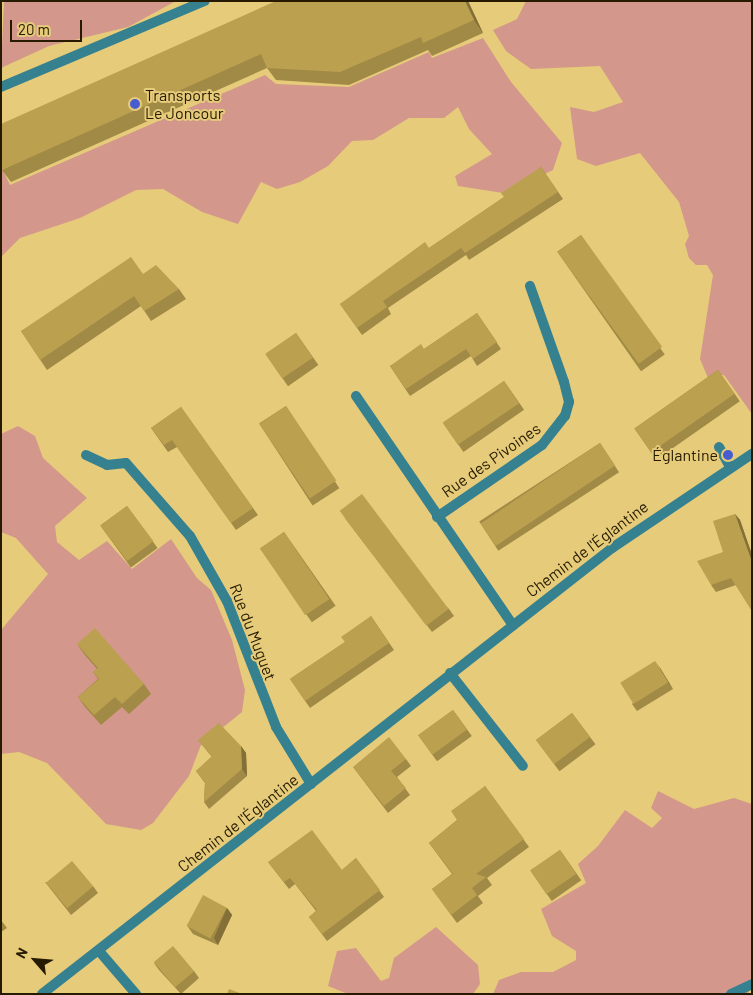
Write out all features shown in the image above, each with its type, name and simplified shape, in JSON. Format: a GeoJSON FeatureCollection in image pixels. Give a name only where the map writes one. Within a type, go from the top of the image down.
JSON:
{"type":"FeatureCollection","features":[{"type":"Feature","properties":{"kind":"street"},"geometry":{"type":"LineString","coordinates":[[1,87],[205,1]]}},
{"type":"Feature","properties":{"kind":"street","name":"Rue des Pivoines"},"geometry":{"type":"LineString","coordinates":[[437,516],[542,445],[565,416],[569,402],[564,382],[530,286]]}},
{"type":"Feature","properties":{"kind":"street","name":"Rue des Pivoines"},"geometry":{"type":"LineString","coordinates":[[356,396],[513,625]]}},
{"type":"Feature","properties":{"kind":"street"},"geometry":{"type":"LineString","coordinates":[[719,448],[730,467]]}},
{"type":"Feature","properties":{"kind":"street","name":"Rue du Muguet"},"geometry":{"type":"LineString","coordinates":[[86,455],[107,465],[126,463],[190,536],[227,601],[276,727],[311,784]]}},
{"type":"Feature","properties":{"kind":"street","name":"Chemin de l'Églantine"},"geometry":{"type":"LineString","coordinates":[[42,994],[450,674],[666,508],[730,467],[750,458]]}},
{"type":"Feature","properties":{"kind":"street"},"geometry":{"type":"LineString","coordinates":[[450,674],[523,766]]}},
{"type":"Feature","properties":{"kind":"street"},"geometry":{"type":"LineString","coordinates":[[99,951],[136,994]]}},
{"type":"Feature","properties":{"kind":"street"},"geometry":{"type":"LineString","coordinates":[[731,994],[752,984]]}},
{"type":"Feature","properties":{"kind":"shaded area"},"geometry":{"type":"Polygon","coordinates":[[[4,1],[176,1],[128,27],[49,46],[1,68],[4,1]]]}},
{"type":"Feature","properties":{"kind":"shaded area"},"geometry":{"type":"Polygon","coordinates":[[[526,1],[752,1],[752,414],[724,375],[708,378],[700,359],[713,275],[707,265],[696,265],[689,258],[685,244],[689,236],[679,202],[640,153],[596,166],[577,159],[570,107],[594,112],[623,102],[600,66],[531,69],[506,51],[493,30],[517,19],[526,1]]]}},
{"type":"Feature","properties":{"kind":"shaded area"},"geometry":{"type":"Polygon","coordinates":[[[483,38],[511,82],[562,143],[553,170],[503,193],[458,186],[455,176],[492,154],[469,129],[458,107],[444,118],[409,118],[373,140],[352,141],[328,166],[300,182],[277,189],[261,182],[238,224],[202,212],[163,189],[136,190],[80,218],[20,238],[1,257],[1,166],[10,185],[265,75],[276,84],[349,87],[429,52],[432,58],[483,38]]]}},
{"type":"Feature","properties":{"kind":"shaded area"},"geometry":{"type":"Polygon","coordinates":[[[18,426],[35,436],[43,458],[87,498],[55,526],[57,542],[79,560],[107,541],[132,569],[171,539],[197,578],[211,590],[232,640],[245,690],[242,712],[201,745],[189,776],[153,823],[141,830],[106,824],[47,763],[19,752],[1,754],[1,630],[48,574],[16,538],[1,532],[1,434],[18,426]]]}},
{"type":"Feature","properties":{"kind":"shaded area"},"geometry":{"type":"Polygon","coordinates":[[[658,791],[694,809],[734,798],[752,804],[752,981],[748,994],[493,994],[499,980],[521,972],[553,972],[576,960],[576,951],[552,936],[541,909],[586,883],[578,864],[598,846],[625,810],[652,828],[662,818],[651,808],[658,791]]]}},
{"type":"Feature","properties":{"kind":"shaded area"},"geometry":{"type":"Polygon","coordinates":[[[436,927],[478,965],[480,984],[473,994],[348,994],[328,986],[337,951],[356,948],[381,981],[389,978],[394,958],[436,927]]]}},
{"type":"Feature","properties":{"kind":"building","name":"Transports Le Joncour"},"geometry":{"type":"Polygon","coordinates":[[[276,1],[465,1],[474,20],[423,43],[421,37],[340,72],[267,68],[261,54],[2,170],[1,124],[276,1]]]}},
{"type":"Feature","properties":{"kind":"building"},"geometry":{"type":"Polygon","coordinates":[[[541,167],[558,192],[465,253],[461,248],[383,301],[387,307],[357,328],[340,304],[425,242],[429,248],[504,197],[501,193],[541,167]]]}},
{"type":"Feature","properties":{"kind":"building"},"geometry":{"type":"Polygon","coordinates":[[[581,235],[662,347],[639,364],[558,252],[581,235]]]}},
{"type":"Feature","properties":{"kind":"building"},"geometry":{"type":"Polygon","coordinates":[[[131,257],[143,274],[156,265],[179,289],[144,311],[134,296],[40,360],[21,331],[131,257]]]}},
{"type":"Feature","properties":{"kind":"building"},"geometry":{"type":"Polygon","coordinates":[[[477,313],[497,342],[473,359],[466,349],[406,389],[390,366],[421,344],[424,349],[477,313]]]}},
{"type":"Feature","properties":{"kind":"building"},"geometry":{"type":"Polygon","coordinates":[[[296,333],[313,358],[282,379],[265,354],[296,333]]]}},
{"type":"Feature","properties":{"kind":"building"},"geometry":{"type":"Polygon","coordinates":[[[718,370],[735,394],[651,452],[634,429],[718,370]]]}},
{"type":"Feature","properties":{"kind":"building"},"geometry":{"type":"Polygon","coordinates":[[[504,381],[519,403],[458,445],[443,422],[504,381]]]}},
{"type":"Feature","properties":{"kind":"building"},"geometry":{"type":"Polygon","coordinates":[[[286,406],[336,481],[310,499],[259,424],[286,406]]]}},
{"type":"Feature","properties":{"kind":"building"},"geometry":{"type":"Polygon","coordinates":[[[181,407],[253,508],[231,523],[172,440],[164,445],[151,428],[181,407]]]}},
{"type":"Feature","properties":{"kind":"building"},"geometry":{"type":"Polygon","coordinates":[[[600,443],[615,465],[496,546],[481,524],[600,443]]]}},
{"type":"Feature","properties":{"kind":"building"},"geometry":{"type":"Polygon","coordinates":[[[362,494],[449,609],[426,626],[340,511],[362,494]]]}},
{"type":"Feature","properties":{"kind":"building"},"geometry":{"type":"Polygon","coordinates":[[[127,506],[153,541],[127,561],[101,526],[127,506]]]}},
{"type":"Feature","properties":{"kind":"building"},"geometry":{"type":"Polygon","coordinates":[[[735,514],[752,562],[752,611],[731,578],[711,585],[697,561],[723,552],[713,521],[735,514]]]}},
{"type":"Feature","properties":{"kind":"building"},"geometry":{"type":"Polygon","coordinates":[[[284,532],[329,599],[305,615],[260,548],[284,532]]]}},
{"type":"Feature","properties":{"kind":"building"},"geometry":{"type":"Polygon","coordinates":[[[371,616],[389,643],[305,701],[290,679],[345,642],[341,637],[371,616]]]}},
{"type":"Feature","properties":{"kind":"building"},"geometry":{"type":"Polygon","coordinates":[[[95,628],[144,684],[122,704],[115,697],[94,715],[78,697],[99,679],[93,672],[98,668],[77,644],[95,628]]]}},
{"type":"Feature","properties":{"kind":"building"},"geometry":{"type":"Polygon","coordinates":[[[655,661],[668,682],[633,704],[620,683],[655,661]]]}},
{"type":"Feature","properties":{"kind":"building"},"geometry":{"type":"Polygon","coordinates":[[[453,710],[467,729],[432,755],[418,735],[453,710]]]}},
{"type":"Feature","properties":{"kind":"building"},"geometry":{"type":"Polygon","coordinates":[[[572,713],[590,737],[554,764],[536,740],[572,713]]]}},
{"type":"Feature","properties":{"kind":"building"},"geometry":{"type":"Polygon","coordinates":[[[219,723],[241,746],[242,769],[204,802],[205,782],[196,771],[212,756],[198,740],[219,723]]]}},
{"type":"Feature","properties":{"kind":"building"},"geometry":{"type":"Polygon","coordinates":[[[389,737],[406,759],[391,771],[406,788],[384,806],[353,767],[389,737]]]}},
{"type":"Feature","properties":{"kind":"building"},"geometry":{"type":"Polygon","coordinates":[[[485,786],[524,839],[476,874],[486,877],[472,888],[477,895],[451,915],[432,889],[453,874],[429,843],[457,820],[451,811],[485,786]]]}},
{"type":"Feature","properties":{"kind":"building"},"geometry":{"type":"Polygon","coordinates":[[[312,830],[342,870],[356,858],[380,890],[322,934],[309,917],[317,910],[290,878],[284,882],[268,862],[312,830]]]}},
{"type":"Feature","properties":{"kind":"building"},"geometry":{"type":"Polygon","coordinates":[[[560,850],[576,874],[546,894],[530,870],[560,850]]]}},
{"type":"Feature","properties":{"kind":"building"},"geometry":{"type":"Polygon","coordinates":[[[72,861],[93,886],[67,908],[46,883],[72,861]]]}},
{"type":"Feature","properties":{"kind":"building"},"geometry":{"type":"Polygon","coordinates":[[[203,895],[227,908],[210,939],[187,926],[203,895]]]}},
{"type":"Feature","properties":{"kind":"building"},"geometry":{"type":"Polygon","coordinates":[[[173,946],[194,971],[175,987],[154,962],[173,946]]]}},
{"type":"Feature","properties":{"kind":"building"},"geometry":{"type":"Polygon","coordinates":[[[229,989],[242,994],[227,994],[229,989]]]}},
{"type":"Feature","properties":{"kind":"place","name":"Transports Le Joncour"},"geometry":{"type":"Point","coordinates":[135,104]}},
{"type":"Feature","properties":{"kind":"place","name":"Églantine"},"geometry":{"type":"Point","coordinates":[728,455]}}]}
